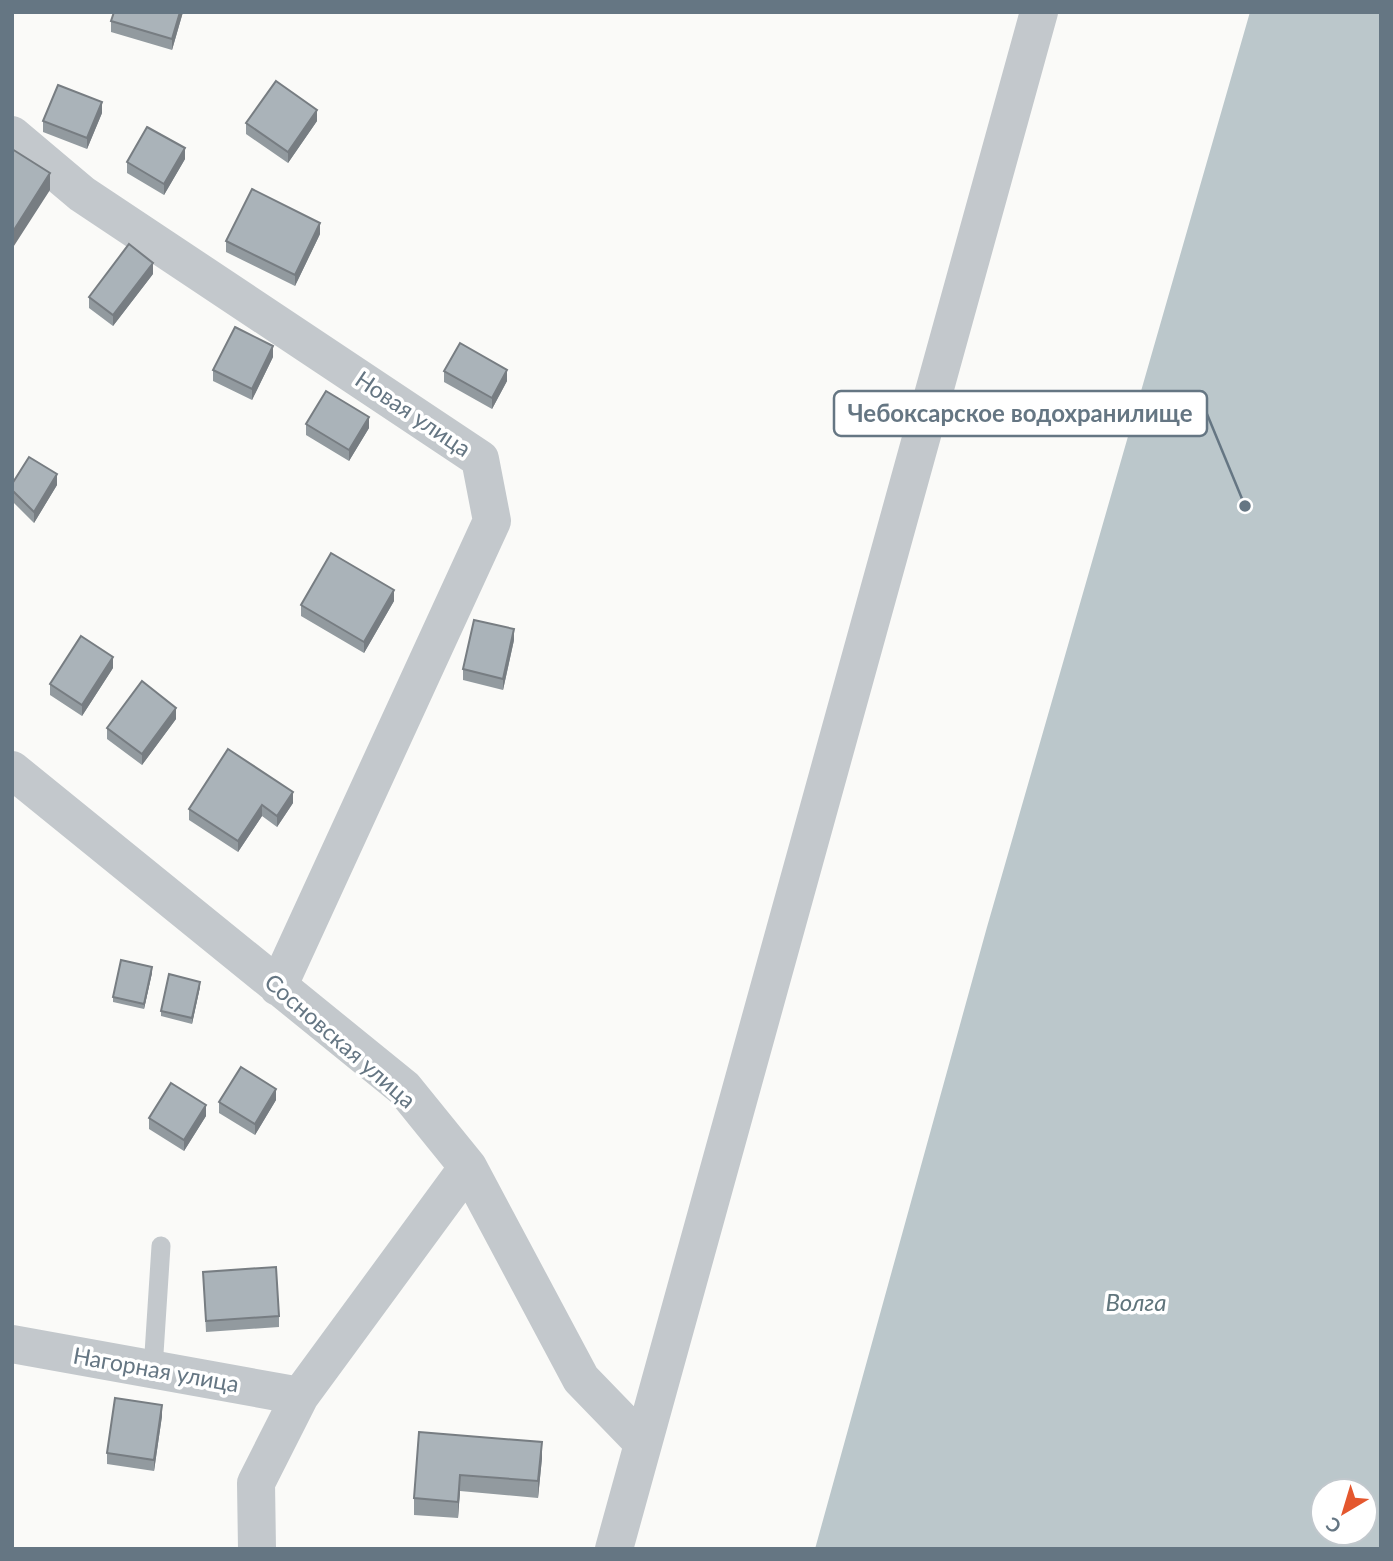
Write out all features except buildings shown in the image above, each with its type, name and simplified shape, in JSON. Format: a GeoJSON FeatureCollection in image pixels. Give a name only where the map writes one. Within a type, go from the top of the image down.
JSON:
{"type":"FeatureCollection","features":[{"type":"Feature","properties":{"kind":"street"},"geometry":{"type":"LineString","coordinates":[[614,1549],[1039,12]]}},
{"type":"Feature","properties":{"kind":"street","name":"Новая улица"},"geometry":{"type":"LineString","coordinates":[[12,135],[82,194],[480,459],[492,522],[278,987]]}},
{"type":"Feature","properties":{"kind":"street","name":"Сосновская улица"},"geometry":{"type":"LineString","coordinates":[[12,770],[404,1088],[468,1167],[581,1379],[643,1443]]}},
{"type":"Feature","properties":{"kind":"street"},"geometry":{"type":"LineString","coordinates":[[257,1549],[256,1483],[300,1396],[468,1167]]}},
{"type":"Feature","properties":{"kind":"street","name":"Нагорная улица"},"geometry":{"type":"LineString","coordinates":[[12,1344],[300,1396]]}},
{"type":"Feature","properties":{"kind":"lane"},"geometry":{"type":"LineString","coordinates":[[153,1369],[161,1246]]}},
{"type":"Feature","properties":{"kind":"water","name":"Волга"},"geometry":{"type":"Polygon","coordinates":[[[1250,12],[1381,12],[1381,1549],[815,1549],[987,927],[1250,12]]]}},
{"type":"Feature","properties":{"kind":"place","name":"Чебоксарское водохранилище"},"geometry":{"type":"Point","coordinates":[1245,506]}}]}
